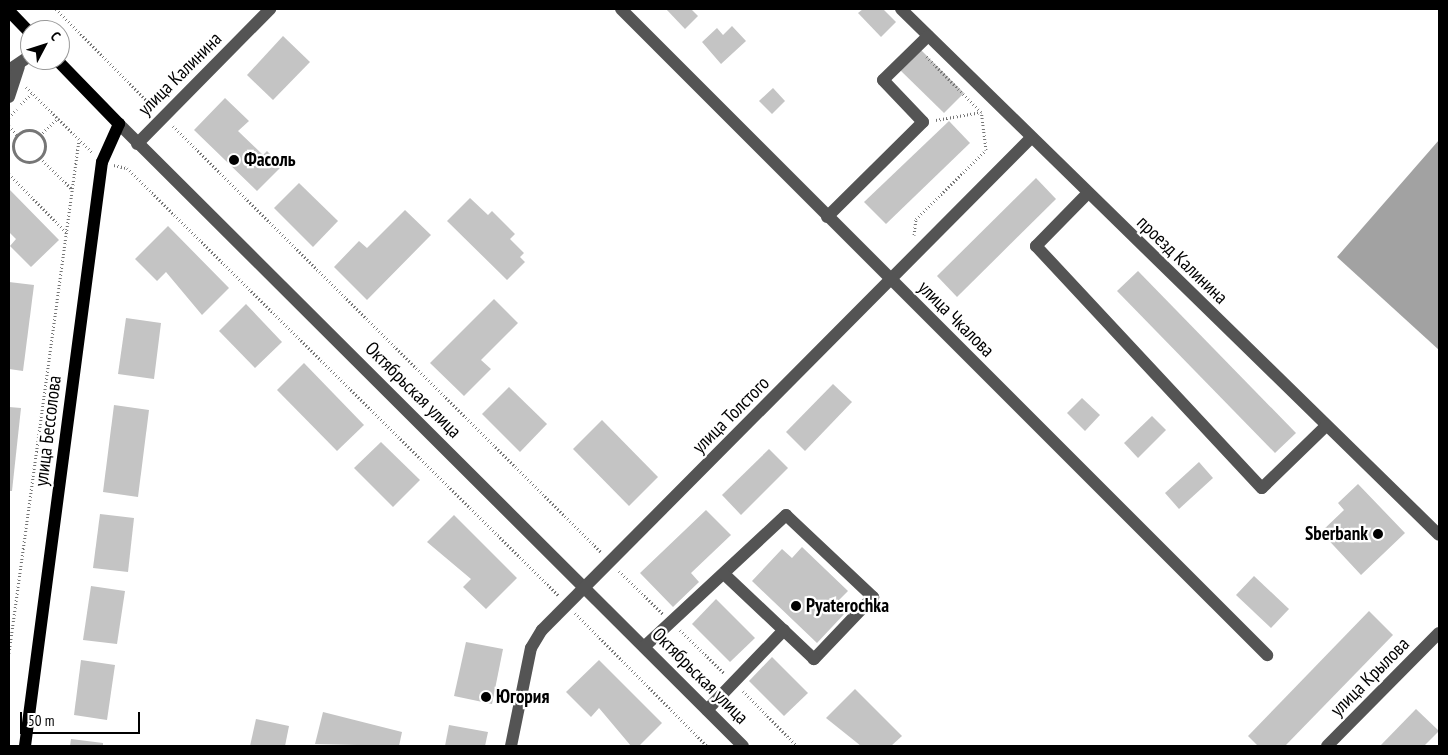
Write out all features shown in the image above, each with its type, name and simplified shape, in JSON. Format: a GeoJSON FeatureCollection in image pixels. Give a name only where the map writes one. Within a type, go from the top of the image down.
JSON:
{"type":"FeatureCollection","features":[{"type":"Feature","properties":{"kind":"main road"},"geometry":{"type":"LineString","coordinates":[[9,11],[20,23]]}},
{"type":"Feature","properties":{"kind":"main road","name":"Октябрьская улица"},"geometry":{"type":"LineString","coordinates":[[66,70],[118,124]]}},
{"type":"Feature","properties":{"kind":"main road","name":"улица Бессолова"},"geometry":{"type":"LineString","coordinates":[[25,746],[102,162],[118,124]]}},
{"type":"Feature","properties":{"kind":"street","name":"улица Калинина"},"geometry":{"type":"LineString","coordinates":[[137,144],[270,9]]}},
{"type":"Feature","properties":{"kind":"street","name":"улица Чкалова"},"geometry":{"type":"LineString","coordinates":[[621,9],[769,152],[826,217],[1267,655]]}},
{"type":"Feature","properties":{"kind":"street","name":"проезд Калинина"},"geometry":{"type":"LineString","coordinates":[[902,9],[1087,194],[1439,535]]}},
{"type":"Feature","properties":{"kind":"street"},"geometry":{"type":"LineString","coordinates":[[826,217],[923,122],[883,80],[928,36]]}},
{"type":"Feature","properties":{"kind":"street"},"geometry":{"type":"LineString","coordinates":[[9,97],[15,72]]}},
{"type":"Feature","properties":{"kind":"street","name":"Октябрьская улица"},"geometry":{"type":"LineString","coordinates":[[118,124],[743,746]]}},
{"type":"Feature","properties":{"kind":"street","name":"улица Толстого"},"geometry":{"type":"LineString","coordinates":[[511,746],[533,642],[567,605],[911,261],[1031,138]]}},
{"type":"Feature","properties":{"kind":"street"},"geometry":{"type":"LineString","coordinates":[[1087,194],[1036,246],[1262,488],[1326,426]]}},
{"type":"Feature","properties":{"kind":"street"},"geometry":{"type":"LineString","coordinates":[[644,647],[786,515],[873,597],[814,659],[724,574]]}},
{"type":"Feature","properties":{"kind":"street"},"geometry":{"type":"LineString","coordinates":[[707,710],[784,630]]}},
{"type":"Feature","properties":{"kind":"street","name":"улица Крылова"},"geometry":{"type":"LineString","coordinates":[[1327,746],[1437,640]]}},
{"type":"Feature","properties":{"kind":"path"},"geometry":{"type":"LineString","coordinates":[[56,9],[797,746]]}},
{"type":"Feature","properties":{"kind":"path"},"geometry":{"type":"LineString","coordinates":[[911,261],[916,219],[986,150],[981,112],[917,47]]}},
{"type":"Feature","properties":{"kind":"path"},"geometry":{"type":"LineString","coordinates":[[15,72],[102,162],[127,168],[707,746]]}},
{"type":"Feature","properties":{"kind":"path"},"geometry":{"type":"LineString","coordinates":[[923,122],[981,112]]}},
{"type":"Feature","properties":{"kind":"path"},"geometry":{"type":"LineString","coordinates":[[40,135],[58,118]]}},
{"type":"Feature","properties":{"kind":"path"},"geometry":{"type":"LineString","coordinates":[[9,126],[17,135]]}},
{"type":"Feature","properties":{"kind":"path"},"geometry":{"type":"LineString","coordinates":[[29,130],[40,135],[45,146],[40,158],[29,162],[17,158],[12,146],[17,135],[29,130]]}},
{"type":"Feature","properties":{"kind":"path"},"geometry":{"type":"LineString","coordinates":[[9,653],[79,139]]}},
{"type":"Feature","properties":{"kind":"path"},"geometry":{"type":"LineString","coordinates":[[40,158],[73,189]]}},
{"type":"Feature","properties":{"kind":"path"},"geometry":{"type":"LineString","coordinates":[[9,174],[67,233]]}},
{"type":"Feature","properties":{"kind":"shaded area"},"geometry":{"type":"Polygon","coordinates":[[[1439,140],[1439,350],[1337,257],[1439,140]]]}},
{"type":"Feature","properties":{"kind":"building"},"geometry":{"type":"Polygon","coordinates":[[[666,9],[691,9],[698,16],[685,29],[666,9]]]}},
{"type":"Feature","properties":{"kind":"building"},"geometry":{"type":"Polygon","coordinates":[[[863,9],[883,9],[896,22],[881,37],[858,13],[863,9]]]}},
{"type":"Feature","properties":{"kind":"building"},"geometry":{"type":"Polygon","coordinates":[[[732,26],[746,41],[721,64],[702,42],[717,28],[723,35],[732,26]]]}},
{"type":"Feature","properties":{"kind":"building"},"geometry":{"type":"Polygon","coordinates":[[[283,36],[310,62],[273,100],[247,75],[283,36]]]}},
{"type":"Feature","properties":{"kind":"building"},"geometry":{"type":"Polygon","coordinates":[[[920,49],[964,93],[944,113],[899,69],[920,49]]]}},
{"type":"Feature","properties":{"kind":"building"},"geometry":{"type":"Polygon","coordinates":[[[773,88],[785,101],[772,114],[759,101],[773,88]]]}},
{"type":"Feature","properties":{"kind":"building"},"geometry":{"type":"Polygon","coordinates":[[[225,98],[249,121],[238,131],[263,155],[267,151],[282,166],[257,191],[194,130],[225,98]]]}},
{"type":"Feature","properties":{"kind":"building"},"geometry":{"type":"Polygon","coordinates":[[[949,121],[970,143],[886,224],[864,202],[949,121]]]}},
{"type":"Feature","properties":{"kind":"building"},"geometry":{"type":"Polygon","coordinates":[[[1036,178],[1056,199],[957,297],[937,276],[1036,178]]]}},
{"type":"Feature","properties":{"kind":"building"},"geometry":{"type":"Polygon","coordinates":[[[299,183],[338,221],[313,247],[274,208],[299,183]]]}},
{"type":"Feature","properties":{"kind":"building"},"geometry":{"type":"Polygon","coordinates":[[[9,189],[59,240],[31,267],[10,246],[16,239],[9,232],[9,189]]]}},
{"type":"Feature","properties":{"kind":"building"},"geometry":{"type":"Polygon","coordinates":[[[470,198],[488,215],[492,211],[515,234],[510,239],[524,253],[520,257],[525,262],[507,280],[447,221],[470,198]]]}},
{"type":"Feature","properties":{"kind":"building"},"geometry":{"type":"Polygon","coordinates":[[[405,210],[431,235],[367,300],[334,267],[359,241],[367,248],[405,210]]]}},
{"type":"Feature","properties":{"kind":"building"},"geometry":{"type":"Polygon","coordinates":[[[168,226],[229,288],[202,315],[166,272],[157,281],[135,259],[168,226]]]}},
{"type":"Feature","properties":{"kind":"building"},"geometry":{"type":"Polygon","coordinates":[[[1138,271],[1296,433],[1275,453],[1117,291],[1138,271]]]}},
{"type":"Feature","properties":{"kind":"building"},"geometry":{"type":"Polygon","coordinates":[[[9,282],[34,285],[23,371],[9,369],[9,282]]]}},
{"type":"Feature","properties":{"kind":"building"},"geometry":{"type":"Polygon","coordinates":[[[494,299],[518,323],[481,360],[491,369],[464,396],[430,363],[494,299]]]}},
{"type":"Feature","properties":{"kind":"building"},"geometry":{"type":"Polygon","coordinates":[[[246,304],[282,342],[255,368],[219,331],[246,304]]]}},
{"type":"Feature","properties":{"kind":"building"},"geometry":{"type":"Polygon","coordinates":[[[126,318],[161,323],[154,379],[118,374],[126,318]]]}},
{"type":"Feature","properties":{"kind":"building"},"geometry":{"type":"Polygon","coordinates":[[[304,363],[364,425],[337,451],[277,390],[304,363]]]}},
{"type":"Feature","properties":{"kind":"building"},"geometry":{"type":"Polygon","coordinates":[[[833,384],[852,402],[805,451],[786,432],[833,384]]]}},
{"type":"Feature","properties":{"kind":"building"},"geometry":{"type":"Polygon","coordinates":[[[509,387],[547,424],[520,452],[482,414],[509,387]]]}},
{"type":"Feature","properties":{"kind":"building"},"geometry":{"type":"Polygon","coordinates":[[[1082,398],[1100,415],[1085,431],[1067,413],[1082,398]]]}},
{"type":"Feature","properties":{"kind":"building"},"geometry":{"type":"Polygon","coordinates":[[[114,405],[149,410],[138,497],[103,492],[114,405]]]}},
{"type":"Feature","properties":{"kind":"building"},"geometry":{"type":"Polygon","coordinates":[[[9,407],[21,408],[12,491],[9,491],[9,407]]]}},
{"type":"Feature","properties":{"kind":"building"},"geometry":{"type":"Polygon","coordinates":[[[1152,416],[1166,430],[1138,458],[1124,443],[1152,416]]]}},
{"type":"Feature","properties":{"kind":"building"},"geometry":{"type":"Polygon","coordinates":[[[602,420],[658,477],[629,506],[573,449],[602,420]]]}},
{"type":"Feature","properties":{"kind":"building"},"geometry":{"type":"Polygon","coordinates":[[[381,442],[420,480],[393,507],[354,468],[381,442]]]}},
{"type":"Feature","properties":{"kind":"building"},"geometry":{"type":"Polygon","coordinates":[[[769,449],[788,468],[741,515],[722,495],[769,449]]]}},
{"type":"Feature","properties":{"kind":"building"},"geometry":{"type":"Polygon","coordinates":[[[1199,462],[1213,478],[1179,509],[1165,493],[1199,462]]]}},
{"type":"Feature","properties":{"kind":"building"},"geometry":{"type":"Polygon","coordinates":[[[1358,484],[1405,533],[1361,575],[1321,532],[1344,510],[1338,503],[1358,484]]]}},
{"type":"Feature","properties":{"kind":"building"},"geometry":{"type":"Polygon","coordinates":[[[706,510],[731,535],[691,573],[699,582],[673,607],[640,573],[706,510]]]}},
{"type":"Feature","properties":{"kind":"building"},"geometry":{"type":"Polygon","coordinates":[[[100,514],[134,518],[128,572],[93,568],[100,514]]]}},
{"type":"Feature","properties":{"kind":"building"},"geometry":{"type":"Polygon","coordinates":[[[454,515],[517,578],[486,609],[463,587],[471,579],[427,542],[454,515]]]}},
{"type":"Feature","properties":{"kind":"building"},"geometry":{"type":"Polygon","coordinates":[[[802,547],[848,591],[837,602],[847,611],[817,643],[752,581],[782,549],[792,558],[802,547]]]}},
{"type":"Feature","properties":{"kind":"building"},"geometry":{"type":"Polygon","coordinates":[[[1254,576],[1289,609],[1271,628],[1236,595],[1254,576]]]}},
{"type":"Feature","properties":{"kind":"building"},"geometry":{"type":"Polygon","coordinates":[[[91,586],[125,591],[117,644],[83,640],[91,586]]]}},
{"type":"Feature","properties":{"kind":"building"},"geometry":{"type":"Polygon","coordinates":[[[716,599],[755,638],[730,662],[692,624],[716,599]]]}},
{"type":"Feature","properties":{"kind":"building"},"geometry":{"type":"Polygon","coordinates":[[[1369,611],[1393,635],[1285,746],[1258,746],[1248,736],[1369,611]]]}},
{"type":"Feature","properties":{"kind":"building"},"geometry":{"type":"Polygon","coordinates":[[[466,642],[503,649],[492,704],[454,696],[466,642]]]}},
{"type":"Feature","properties":{"kind":"building"},"geometry":{"type":"Polygon","coordinates":[[[772,657],[808,693],[784,716],[749,681],[772,657]]]}},
{"type":"Feature","properties":{"kind":"building"},"geometry":{"type":"Polygon","coordinates":[[[81,660],[115,665],[107,720],[74,715],[81,660]]]}},
{"type":"Feature","properties":{"kind":"building"},"geometry":{"type":"Polygon","coordinates":[[[599,660],[662,723],[639,746],[631,746],[599,708],[591,717],[566,692],[599,660]]]}},
{"type":"Feature","properties":{"kind":"building"},"geometry":{"type":"Polygon","coordinates":[[[855,689],[902,736],[891,746],[861,746],[826,718],[855,689]]]}},
{"type":"Feature","properties":{"kind":"building"},"geometry":{"type":"Polygon","coordinates":[[[1416,709],[1439,731],[1424,746],[1380,746],[1416,709]]]}},
{"type":"Feature","properties":{"kind":"building"},"geometry":{"type":"Polygon","coordinates":[[[323,712],[402,732],[399,746],[315,744],[323,712]]]}},
{"type":"Feature","properties":{"kind":"building"},"geometry":{"type":"Polygon","coordinates":[[[256,719],[289,726],[285,746],[250,746],[256,719]]]}},
{"type":"Feature","properties":{"kind":"building"},"geometry":{"type":"Polygon","coordinates":[[[449,725],[488,732],[485,746],[445,746],[449,725]]]}},
{"type":"Feature","properties":{"kind":"building"},"geometry":{"type":"Polygon","coordinates":[[[71,739],[103,743],[103,746],[70,746],[71,739]]]}},
{"type":"Feature","properties":{"kind":"place","name":"Фасоль"},"geometry":{"type":"Point","coordinates":[234,160]}},
{"type":"Feature","properties":{"kind":"place","name":"Sberbank"},"geometry":{"type":"Point","coordinates":[1378,534]}},
{"type":"Feature","properties":{"kind":"place","name":"Pyaterochka"},"geometry":{"type":"Point","coordinates":[796,606]}},
{"type":"Feature","properties":{"kind":"place","name":"Югория"},"geometry":{"type":"Point","coordinates":[486,697]}}]}
